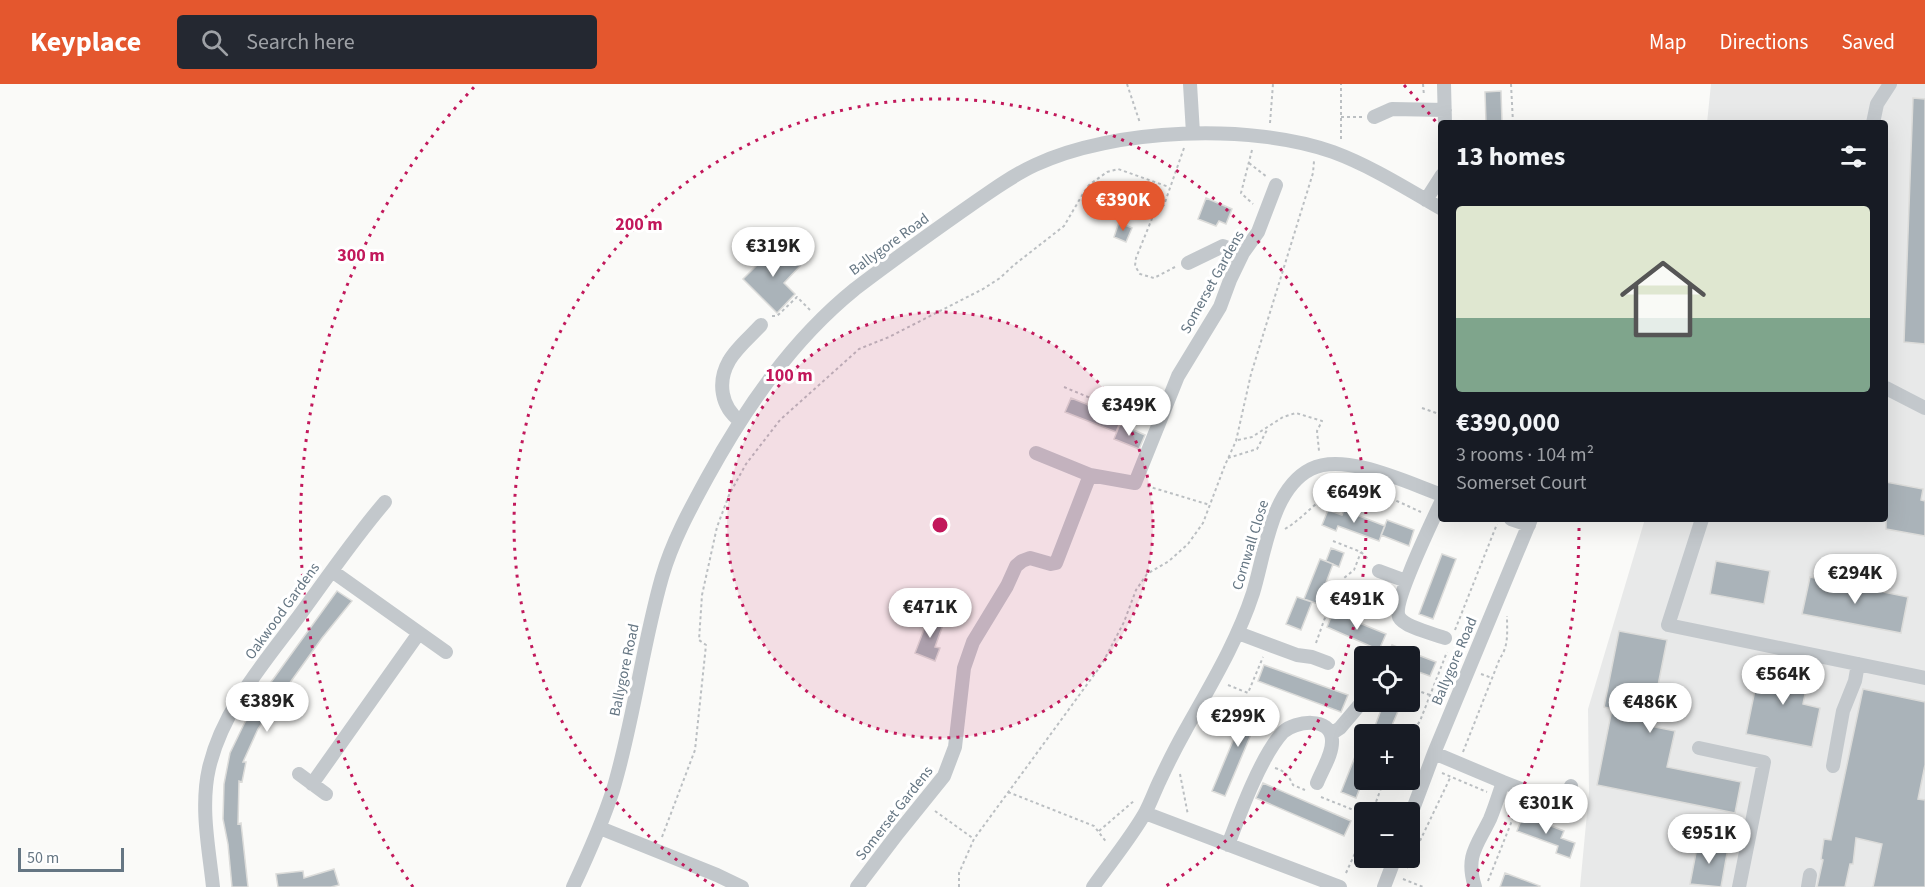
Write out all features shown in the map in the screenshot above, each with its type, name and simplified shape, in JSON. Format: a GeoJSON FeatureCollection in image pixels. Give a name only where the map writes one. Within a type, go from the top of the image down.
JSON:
{"type":"FeatureCollection","features":[{"type":"Feature","properties":{"kind":"street"},"geometry":{"type":"LineString","coordinates":[[1190,84],[1190,133]]}},
{"type":"Feature","properties":{"kind":"street"},"geometry":{"type":"LineString","coordinates":[[1374,117],[1392,110],[1445,117],[1444,84]]}},
{"type":"Feature","properties":{"kind":"street"},"geometry":{"type":"LineString","coordinates":[[1873,120],[1876,104],[1890,84]]}},
{"type":"Feature","properties":{"kind":"street","name":"Ballygore Road"},"geometry":{"type":"LineString","coordinates":[[573,887],[600,828],[618,771],[663,575],[688,513],[740,421],[770,379],[820,320],[842,299],[984,195],[1022,171],[1064,154],[1144,137],[1190,133],[1262,137],[1315,146],[1383,175],[1438,207]]}},
{"type":"Feature","properties":{"kind":"street"},"geometry":{"type":"LineString","coordinates":[[1426,200],[1438,181]]}},
{"type":"Feature","properties":{"kind":"street","name":"Somerset Gardens"},"geometry":{"type":"LineString","coordinates":[[1136,483],[1178,376],[1220,307],[1243,253],[1258,232],[1276,185]]}},
{"type":"Feature","properties":{"kind":"street"},"geometry":{"type":"LineString","coordinates":[[1188,263],[1223,246],[1243,253]]}},
{"type":"Feature","properties":{"kind":"street"},"geometry":{"type":"LineString","coordinates":[[740,421],[732,415],[723,401],[724,374],[729,361],[767,320]]}},
{"type":"Feature","properties":{"kind":"street"},"geometry":{"type":"LineString","coordinates":[[1888,389],[1925,408]]}},
{"type":"Feature","properties":{"kind":"street"},"geometry":{"type":"LineString","coordinates":[[1036,453],[1090,475],[1136,483]]}},
{"type":"Feature","properties":{"kind":"street"},"geometry":{"type":"LineString","coordinates":[[1326,464],[1367,469],[1438,494]]}},
{"type":"Feature","properties":{"kind":"street","name":"Cornwall Close"},"geometry":{"type":"LineString","coordinates":[[1093,887],[1145,813],[1173,754],[1238,633],[1275,514],[1287,490],[1304,474],[1326,464]]}},
{"type":"Feature","properties":{"kind":"street","name":"Somerset Gardens"},"geometry":{"type":"LineString","coordinates":[[857,887],[944,776],[955,747],[960,688],[973,642],[1019,563],[1030,558],[1051,564],[1056,563],[1090,475]]}},
{"type":"Feature","properties":{"kind":"street","name":"Oakwood Gardens"},"geometry":{"type":"LineString","coordinates":[[213,887],[205,814],[208,771],[219,736],[235,705],[253,678],[361,531],[385,502]]}},
{"type":"Feature","properties":{"kind":"street"},"geometry":{"type":"LineString","coordinates":[[1438,508],[1406,581],[1397,609],[1404,623],[1445,638]]}},
{"type":"Feature","properties":{"kind":"street","name":"Ballygore Road"},"geometry":{"type":"LineString","coordinates":[[1416,802],[1530,522]]}},
{"type":"Feature","properties":{"kind":"street"},"geometry":{"type":"LineString","coordinates":[[1701,522],[1668,625],[1921,677]]}},
{"type":"Feature","properties":{"kind":"street"},"geometry":{"type":"LineString","coordinates":[[332,571],[446,652]]}},
{"type":"Feature","properties":{"kind":"street"},"geometry":{"type":"LineString","coordinates":[[1379,571],[1406,581]]}},
{"type":"Feature","properties":{"kind":"street"},"geometry":{"type":"LineString","coordinates":[[312,784],[419,633]]}},
{"type":"Feature","properties":{"kind":"street"},"geometry":{"type":"LineString","coordinates":[[1238,633],[1297,655],[1312,657],[1328,663]]}},
{"type":"Feature","properties":{"kind":"street"},"geometry":{"type":"LineString","coordinates":[[1833,766],[1844,711],[1855,681],[1858,664]]}},
{"type":"Feature","properties":{"kind":"street"},"geometry":{"type":"LineString","coordinates":[[1331,734],[1340,728],[1354,711]]}},
{"type":"Feature","properties":{"kind":"street"},"geometry":{"type":"LineString","coordinates":[[1228,845],[1264,764],[1281,735],[1295,724],[1321,726],[1331,734],[1330,753],[1317,783]]}},
{"type":"Feature","properties":{"kind":"street"},"geometry":{"type":"LineString","coordinates":[[1699,748],[1764,762],[1739,887]]}},
{"type":"Feature","properties":{"kind":"street"},"geometry":{"type":"LineString","coordinates":[[1434,753],[1570,807],[1571,786]]}},
{"type":"Feature","properties":{"kind":"street"},"geometry":{"type":"LineString","coordinates":[[298,774],[326,794]]}},
{"type":"Feature","properties":{"kind":"street"},"geometry":{"type":"LineString","coordinates":[[1475,887],[1470,872],[1473,851],[1491,817],[1503,782]]}},
{"type":"Feature","properties":{"kind":"street"},"geometry":{"type":"LineString","coordinates":[[1145,813],[1228,845],[1342,882]]}},
{"type":"Feature","properties":{"kind":"street"},"geometry":{"type":"LineString","coordinates":[[600,828],[717,874],[742,887]]}},
{"type":"Feature","properties":{"kind":"street"},"geometry":{"type":"LineString","coordinates":[[1384,887],[1391,868]]}},
{"type":"Feature","properties":{"kind":"path"},"geometry":{"type":"LineString","coordinates":[[1127,84],[1144,137]]}},
{"type":"Feature","properties":{"kind":"path"},"geometry":{"type":"LineString","coordinates":[[1265,215],[1241,193],[1249,163],[1262,137],[1273,84]]}},
{"type":"Feature","properties":{"kind":"path"},"geometry":{"type":"LineString","coordinates":[[1335,153],[1341,139],[1341,84]]}},
{"type":"Feature","properties":{"kind":"path"},"geometry":{"type":"LineString","coordinates":[[1511,84],[1513,120]]}},
{"type":"Feature","properties":{"kind":"path"},"geometry":{"type":"LineString","coordinates":[[1341,117],[1374,117]]}},
{"type":"Feature","properties":{"kind":"path"},"geometry":{"type":"LineString","coordinates":[[1188,263],[1154,278],[1140,274],[1135,266],[1153,216],[1164,204],[1190,133]]}},
{"type":"Feature","properties":{"kind":"path"},"geometry":{"type":"LineString","coordinates":[[959,887],[959,873],[974,839],[1102,664],[1124,622],[1136,590],[1147,574],[1169,561],[1188,544],[1203,523],[1236,441],[1251,374],[1313,172],[1315,146]]}},
{"type":"Feature","properties":{"kind":"path"},"geometry":{"type":"LineString","coordinates":[[1249,163],[1276,185]]}},
{"type":"Feature","properties":{"kind":"path"},"geometry":{"type":"LineString","coordinates":[[656,851],[695,750],[706,645],[699,640],[702,595],[717,527],[729,495],[746,464],[766,437],[780,420],[859,350],[983,289],[1000,278],[1064,226],[1089,185],[1107,172],[1118,169],[1169,188]]}},
{"type":"Feature","properties":{"kind":"path"},"geometry":{"type":"LineString","coordinates":[[767,320],[777,316],[798,297],[820,320]]}},
{"type":"Feature","properties":{"kind":"path"},"geometry":{"type":"LineString","coordinates":[[1064,387],[1157,428]]}},
{"type":"Feature","properties":{"kind":"path"},"geometry":{"type":"LineString","coordinates":[[1422,408],[1438,414]]}},
{"type":"Feature","properties":{"kind":"path"},"geometry":{"type":"LineString","coordinates":[[1236,441],[1252,437],[1284,417],[1296,413],[1322,421],[1317,431],[1319,454],[1326,464]]}},
{"type":"Feature","properties":{"kind":"path"},"geometry":{"type":"LineString","coordinates":[[1228,458],[1257,449],[1268,428]]}},
{"type":"Feature","properties":{"kind":"path"},"geometry":{"type":"LineString","coordinates":[[1136,483],[1210,506]]}},
{"type":"Feature","properties":{"kind":"path"},"geometry":{"type":"LineString","coordinates":[[1268,540],[1290,526],[1325,497],[1343,489],[1377,493],[1434,517]]}},
{"type":"Feature","properties":{"kind":"path"},"geometry":{"type":"LineString","coordinates":[[1333,541],[1361,552],[1379,571]]}},
{"type":"Feature","properties":{"kind":"path"},"geometry":{"type":"LineString","coordinates":[[1312,657],[1318,632],[1327,612],[1332,608],[1338,596],[1344,578],[1354,570],[1361,552]]}},
{"type":"Feature","properties":{"kind":"path"},"geometry":{"type":"LineString","coordinates":[[1338,596],[1374,611],[1397,609]]}},
{"type":"Feature","properties":{"kind":"path"},"geometry":{"type":"LineString","coordinates":[[1420,841],[1458,763],[1504,652],[1507,644],[1507,610]]}},
{"type":"Feature","properties":{"kind":"path"},"geometry":{"type":"LineString","coordinates":[[1214,679],[1248,693],[1268,644]]}},
{"type":"Feature","properties":{"kind":"path"},"geometry":{"type":"LineString","coordinates":[[1420,692],[1430,696]]}},
{"type":"Feature","properties":{"kind":"path"},"geometry":{"type":"LineString","coordinates":[[1173,754],[1185,791],[1190,830]]}},
{"type":"Feature","properties":{"kind":"path"},"geometry":{"type":"LineString","coordinates":[[1428,768],[1498,796]]}},
{"type":"Feature","properties":{"kind":"path"},"geometry":{"type":"LineString","coordinates":[[1487,887],[1524,790]]}},
{"type":"Feature","properties":{"kind":"path"},"geometry":{"type":"LineString","coordinates":[[1008,792],[1094,826],[1116,854]]}},
{"type":"Feature","properties":{"kind":"path"},"geometry":{"type":"LineString","coordinates":[[1099,831],[1133,800],[1153,795]]}},
{"type":"Feature","properties":{"kind":"path"},"geometry":{"type":"LineString","coordinates":[[923,803],[974,839]]}},
{"type":"Feature","properties":{"kind":"path"},"geometry":{"type":"LineString","coordinates":[[1342,882],[1354,855]]}},
{"type":"Feature","properties":{"kind":"path"},"geometry":{"type":"LineString","coordinates":[[1389,873],[1423,887]]}},
{"type":"Feature","properties":{"kind":"shaded area"},"geometry":{"type":"Polygon","coordinates":[[[1711,84],[1925,84],[1925,887],[1580,887],[1589,792],[1588,709],[1644,522],[1888,522],[1888,120],[1707,120],[1711,84]]]}},
{"type":"Feature","properties":{"kind":"building"},"geometry":{"type":"Polygon","coordinates":[[[1501,91],[1502,120],[1486,120],[1485,92],[1501,91]]]}},
{"type":"Feature","properties":{"kind":"building"},"geometry":{"type":"Polygon","coordinates":[[[1913,98],[1925,99],[1925,344],[1904,342],[1913,98]]]}},
{"type":"Feature","properties":{"kind":"building"},"geometry":{"type":"Polygon","coordinates":[[[1206,198],[1232,209],[1226,224],[1219,221],[1216,226],[1198,219],[1206,198]]]}},
{"type":"Feature","properties":{"kind":"building"},"geometry":{"type":"Polygon","coordinates":[[[1119,222],[1132,228],[1126,242],[1114,237],[1119,222]]]}},
{"type":"Feature","properties":{"kind":"building"},"geometry":{"type":"Polygon","coordinates":[[[778,244],[800,266],[784,283],[795,294],[777,313],[743,279],[778,244]]]}},
{"type":"Feature","properties":{"kind":"building"},"geometry":{"type":"Polygon","coordinates":[[[1071,398],[1122,418],[1116,432],[1065,412],[1071,398]]]}},
{"type":"Feature","properties":{"kind":"building"},"geometry":{"type":"Polygon","coordinates":[[[1120,424],[1145,435],[1139,449],[1114,439],[1120,424]]]}},
{"type":"Feature","properties":{"kind":"building"},"geometry":{"type":"Polygon","coordinates":[[[1888,482],[1923,489],[1921,500],[1925,501],[1925,536],[1886,529],[1888,482]]]}},
{"type":"Feature","properties":{"kind":"building"},"geometry":{"type":"Polygon","coordinates":[[[1328,510],[1342,515],[1344,510],[1385,526],[1379,541],[1338,526],[1336,531],[1322,525],[1328,510]]]}},
{"type":"Feature","properties":{"kind":"building"},"geometry":{"type":"Polygon","coordinates":[[[1387,520],[1414,530],[1409,546],[1381,535],[1387,520]]]}},
{"type":"Feature","properties":{"kind":"building"},"geometry":{"type":"Polygon","coordinates":[[[1331,548],[1344,553],[1339,567],[1326,561],[1331,548]]]}},
{"type":"Feature","properties":{"kind":"building"},"geometry":{"type":"Polygon","coordinates":[[[1442,554],[1456,559],[1433,619],[1419,614],[1442,554]]]}},
{"type":"Feature","properties":{"kind":"building"},"geometry":{"type":"Polygon","coordinates":[[[1320,559],[1333,564],[1318,604],[1304,599],[1320,559]]]}},
{"type":"Feature","properties":{"kind":"building"},"geometry":{"type":"Polygon","coordinates":[[[1716,561],[1770,571],[1764,604],[1710,594],[1716,561]]]}},
{"type":"Feature","properties":{"kind":"building"},"geometry":{"type":"Polygon","coordinates":[[[1810,577],[1908,597],[1901,633],[1802,614],[1810,577]]]}},
{"type":"Feature","properties":{"kind":"building"},"geometry":{"type":"Polygon","coordinates":[[[337,591],[352,601],[322,638],[274,705],[258,729],[243,762],[246,762],[242,782],[239,781],[238,824],[241,823],[248,887],[232,887],[223,819],[224,784],[230,753],[245,722],[266,689],[337,591]]]}},
{"type":"Feature","properties":{"kind":"building"},"geometry":{"type":"Polygon","coordinates":[[[1297,597],[1312,602],[1301,630],[1286,624],[1297,597]]]}},
{"type":"Feature","properties":{"kind":"building"},"geometry":{"type":"Polygon","coordinates":[[[1333,612],[1386,634],[1381,646],[1370,646],[1327,627],[1333,612]]]}},
{"type":"Feature","properties":{"kind":"building"},"geometry":{"type":"Polygon","coordinates":[[[929,616],[944,622],[935,647],[940,648],[935,661],[915,653],[929,616]]]}},
{"type":"Feature","properties":{"kind":"building"},"geometry":{"type":"Polygon","coordinates":[[[1619,631],[1667,640],[1650,726],[1675,731],[1667,767],[1741,782],[1735,813],[1597,785],[1612,709],[1604,707],[1619,631]]]}},
{"type":"Feature","properties":{"kind":"building"},"geometry":{"type":"Polygon","coordinates":[[[1420,656],[1436,662],[1430,676],[1420,672],[1420,656]]]}},
{"type":"Feature","properties":{"kind":"building"},"geometry":{"type":"Polygon","coordinates":[[[1761,660],[1810,670],[1803,704],[1820,708],[1812,747],[1746,734],[1761,660]]]}},
{"type":"Feature","properties":{"kind":"building"},"geometry":{"type":"Polygon","coordinates":[[[1264,665],[1348,695],[1341,712],[1258,681],[1264,665]]]}},
{"type":"Feature","properties":{"kind":"building"},"geometry":{"type":"Polygon","coordinates":[[[1863,689],[1925,702],[1925,765],[1918,799],[1925,800],[1925,887],[1873,887],[1882,844],[1856,838],[1853,864],[1850,864],[1845,887],[1817,887],[1823,860],[1821,859],[1824,839],[1831,840],[1863,689]]]}},
{"type":"Feature","properties":{"kind":"building"},"geometry":{"type":"Polygon","coordinates":[[[1250,700],[1263,706],[1225,796],[1212,791],[1250,700]]]}},
{"type":"Feature","properties":{"kind":"building"},"geometry":{"type":"Polygon","coordinates":[[[1380,712],[1398,712],[1392,724],[1376,724],[1380,712]]]}},
{"type":"Feature","properties":{"kind":"building"},"geometry":{"type":"Polygon","coordinates":[[[1354,759],[1354,790],[1359,790],[1356,798],[1341,792],[1354,759]]]}},
{"type":"Feature","properties":{"kind":"building"},"geometry":{"type":"Polygon","coordinates":[[[1263,783],[1351,821],[1344,836],[1256,798],[1263,783]]]}},
{"type":"Feature","properties":{"kind":"building"},"geometry":{"type":"Polygon","coordinates":[[[1523,815],[1564,831],[1561,838],[1575,843],[1570,858],[1556,853],[1558,846],[1517,831],[1523,815]]]}},
{"type":"Feature","properties":{"kind":"building"},"geometry":{"type":"Polygon","coordinates":[[[1698,842],[1728,848],[1721,887],[1690,884],[1698,842]]]}},
{"type":"Feature","properties":{"kind":"building"},"geometry":{"type":"Polygon","coordinates":[[[334,869],[339,885],[278,887],[276,874],[303,871],[304,878],[334,869]]]}},
{"type":"Feature","properties":{"kind":"building"},"geometry":{"type":"Polygon","coordinates":[[[1505,873],[1540,886],[1500,887],[1505,873]]]}}]}
